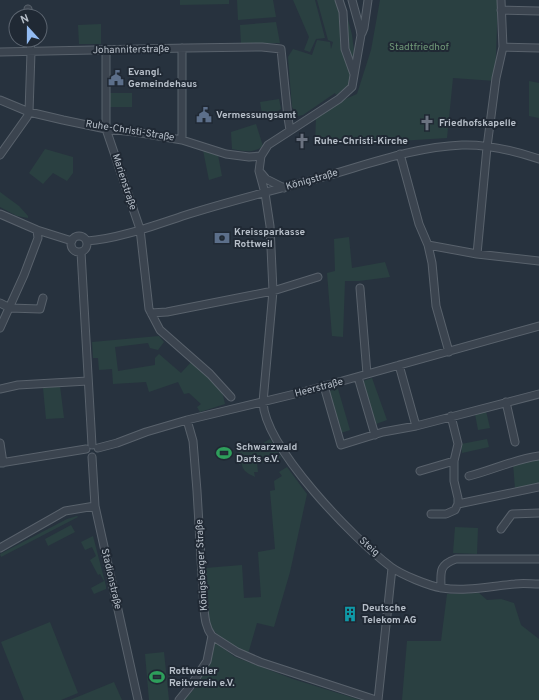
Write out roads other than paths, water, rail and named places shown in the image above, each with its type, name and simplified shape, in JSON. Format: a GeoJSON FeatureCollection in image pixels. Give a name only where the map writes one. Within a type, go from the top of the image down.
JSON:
{"type":"FeatureCollection","features":[{"type":"Feature","properties":{"kind":"street"},"geometry":{"type":"LineString","coordinates":[[339,0],[343,12],[345,49],[354,76]]}},
{"type":"Feature","properties":{"kind":"street"},"geometry":{"type":"LineString","coordinates":[[352,0],[361,35]]}},
{"type":"Feature","properties":{"kind":"street"},"geometry":{"type":"LineString","coordinates":[[284,188],[266,179],[259,171],[261,156],[268,145],[339,99],[352,87],[368,0]]}},
{"type":"Feature","properties":{"kind":"street"},"geometry":{"type":"LineString","coordinates":[[476,254],[487,146],[496,78],[503,47],[501,0]]}},
{"type":"Feature","properties":{"kind":"street"},"geometry":{"type":"LineString","coordinates":[[501,10],[539,11]]}},
{"type":"Feature","properties":{"kind":"street"},"geometry":{"type":"LineString","coordinates":[[503,47],[539,48]]}},
{"type":"Feature","properties":{"kind":"street"},"geometry":{"type":"LineString","coordinates":[[0,155],[29,112],[31,48]]}},
{"type":"Feature","properties":{"kind":"street"},"geometry":{"type":"LineString","coordinates":[[182,48],[182,140]]}},
{"type":"Feature","properties":{"kind":"street","name":"Johanniterstraße"},"geometry":{"type":"LineString","coordinates":[[0,52],[182,48],[281,49],[290,130]]}},
{"type":"Feature","properties":{"kind":"street","name":"Marienstraße"},"geometry":{"type":"LineString","coordinates":[[106,50],[106,129],[140,230],[149,309],[160,330],[210,374],[230,397]]}},
{"type":"Feature","properties":{"kind":"street","name":"Ruhe-Christi-Straße"},"geometry":{"type":"LineString","coordinates":[[0,100],[29,112],[106,129],[182,140],[226,154],[249,157],[261,156]]}},
{"type":"Feature","properties":{"kind":"street","name":"Königstraße"},"geometry":{"type":"LineString","coordinates":[[0,214],[37,230],[72,241],[76,237],[81,236],[86,241],[109,238],[140,230],[216,206],[400,154],[429,148],[463,145],[487,146],[539,159]]}},
{"type":"Feature","properties":{"kind":"street"},"geometry":{"type":"LineString","coordinates":[[400,154],[418,224],[428,245],[432,263],[436,306],[449,352]]}},
{"type":"Feature","properties":{"kind":"street","name":"Steig"},"geometry":{"type":"LineString","coordinates":[[259,171],[265,193],[270,226],[273,291],[263,412],[271,430],[294,467],[340,520],[392,568],[423,582],[441,588],[460,590],[515,584],[539,584]]}},
{"type":"Feature","properties":{"kind":"street"},"geometry":{"type":"LineString","coordinates":[[0,328],[10,308],[38,238],[37,230]]}},
{"type":"Feature","properties":{"kind":"street"},"geometry":{"type":"LineString","coordinates":[[72,241],[72,248],[76,252],[81,252],[86,248],[86,241]]}},
{"type":"Feature","properties":{"kind":"street"},"geometry":{"type":"LineString","coordinates":[[428,245],[476,254],[539,260]]}},
{"type":"Feature","properties":{"kind":"street"},"geometry":{"type":"LineString","coordinates":[[81,252],[92,447],[98,454],[92,457],[87,453],[92,447]]}},
{"type":"Feature","properties":{"kind":"street"},"geometry":{"type":"LineString","coordinates":[[151,313],[167,312],[273,291],[318,277]]}},
{"type":"Feature","properties":{"kind":"street"},"geometry":{"type":"LineString","coordinates":[[360,288],[367,374]]}},
{"type":"Feature","properties":{"kind":"street"},"geometry":{"type":"LineString","coordinates":[[0,303],[10,308],[40,309],[43,298]]}},
{"type":"Feature","properties":{"kind":"street","name":"Heerstraße"},"geometry":{"type":"LineString","coordinates":[[1,463],[117,443],[146,432],[187,420],[358,377],[539,326]]}},
{"type":"Feature","properties":{"kind":"street"},"geometry":{"type":"LineString","coordinates":[[399,365],[416,426]]}},
{"type":"Feature","properties":{"kind":"street"},"geometry":{"type":"LineString","coordinates":[[358,377],[375,435]]}},
{"type":"Feature","properties":{"kind":"street"},"geometry":{"type":"LineString","coordinates":[[0,390],[18,385],[88,382]]}},
{"type":"Feature","properties":{"kind":"street"},"geometry":{"type":"LineString","coordinates":[[324,386],[340,445],[539,394]]}},
{"type":"Feature","properties":{"kind":"street"},"geometry":{"type":"LineString","coordinates":[[506,402],[515,442]]}},
{"type":"Feature","properties":{"kind":"street"},"geometry":{"type":"LineString","coordinates":[[431,514],[446,514],[455,510],[458,504],[454,481],[454,461],[458,444],[451,416]]}},
{"type":"Feature","properties":{"kind":"street","name":"Königsberger Straße"},"geometry":{"type":"LineString","coordinates":[[187,420],[193,441],[204,609],[206,625],[212,636]]}},
{"type":"Feature","properties":{"kind":"street"},"geometry":{"type":"LineString","coordinates":[[0,444],[1,463]]}},
{"type":"Feature","properties":{"kind":"street"},"geometry":{"type":"LineString","coordinates":[[470,476],[494,469],[524,457],[539,456]]}},
{"type":"Feature","properties":{"kind":"street","name":"Stadionstraße"},"geometry":{"type":"LineString","coordinates":[[92,457],[95,506],[138,700]]}},
{"type":"Feature","properties":{"kind":"street"},"geometry":{"type":"LineString","coordinates":[[420,471],[454,461]]}},
{"type":"Feature","properties":{"kind":"street"},"geometry":{"type":"LineString","coordinates":[[458,504],[539,486]]}},
{"type":"Feature","properties":{"kind":"street"},"geometry":{"type":"LineString","coordinates":[[0,548],[64,511],[95,506]]}},
{"type":"Feature","properties":{"kind":"street"},"geometry":{"type":"LineString","coordinates":[[501,529],[512,514],[539,514]]}},
{"type":"Feature","properties":{"kind":"street"},"geometry":{"type":"LineString","coordinates":[[441,588],[441,570],[446,563],[456,559],[539,559]]}},
{"type":"Feature","properties":{"kind":"street"},"geometry":{"type":"LineString","coordinates":[[179,700],[192,684],[207,661],[212,636],[237,652],[260,662],[377,700],[392,568]]}},
{"type":"Feature","properties":{"kind":"place","name":"Evangl. Gemeindehaus"},"geometry":{"type":"Point","coordinates":[116,78]}},
{"type":"Feature","properties":{"kind":"place","name":"Vermessungsamt"},"geometry":{"type":"Point","coordinates":[204,115]}},
{"type":"Feature","properties":{"kind":"place","name":"Friedhofskapelle"},"geometry":{"type":"Point","coordinates":[427,123]}},
{"type":"Feature","properties":{"kind":"place","name":"Ruhe-Christi-Kirche"},"geometry":{"type":"Point","coordinates":[302,141]}},
{"type":"Feature","properties":{"kind":"place","name":"Kreissparkasse Rottweil"},"geometry":{"type":"Point","coordinates":[222,238]}},
{"type":"Feature","properties":{"kind":"place","name":"Schwarzwald Darts e.V."},"geometry":{"type":"Point","coordinates":[224,453]}},
{"type":"Feature","properties":{"kind":"place","name":"Deutsche Telekom AG"},"geometry":{"type":"Point","coordinates":[350,614]}},
{"type":"Feature","properties":{"kind":"place","name":"Rottweiler Reitverein e.V."},"geometry":{"type":"Point","coordinates":[157,677]}},
{"type":"Feature","properties":{"kind":"park label","name":"Stadtfriedhof"},"geometry":{"type":"Point","coordinates":[419,47]}}]}
